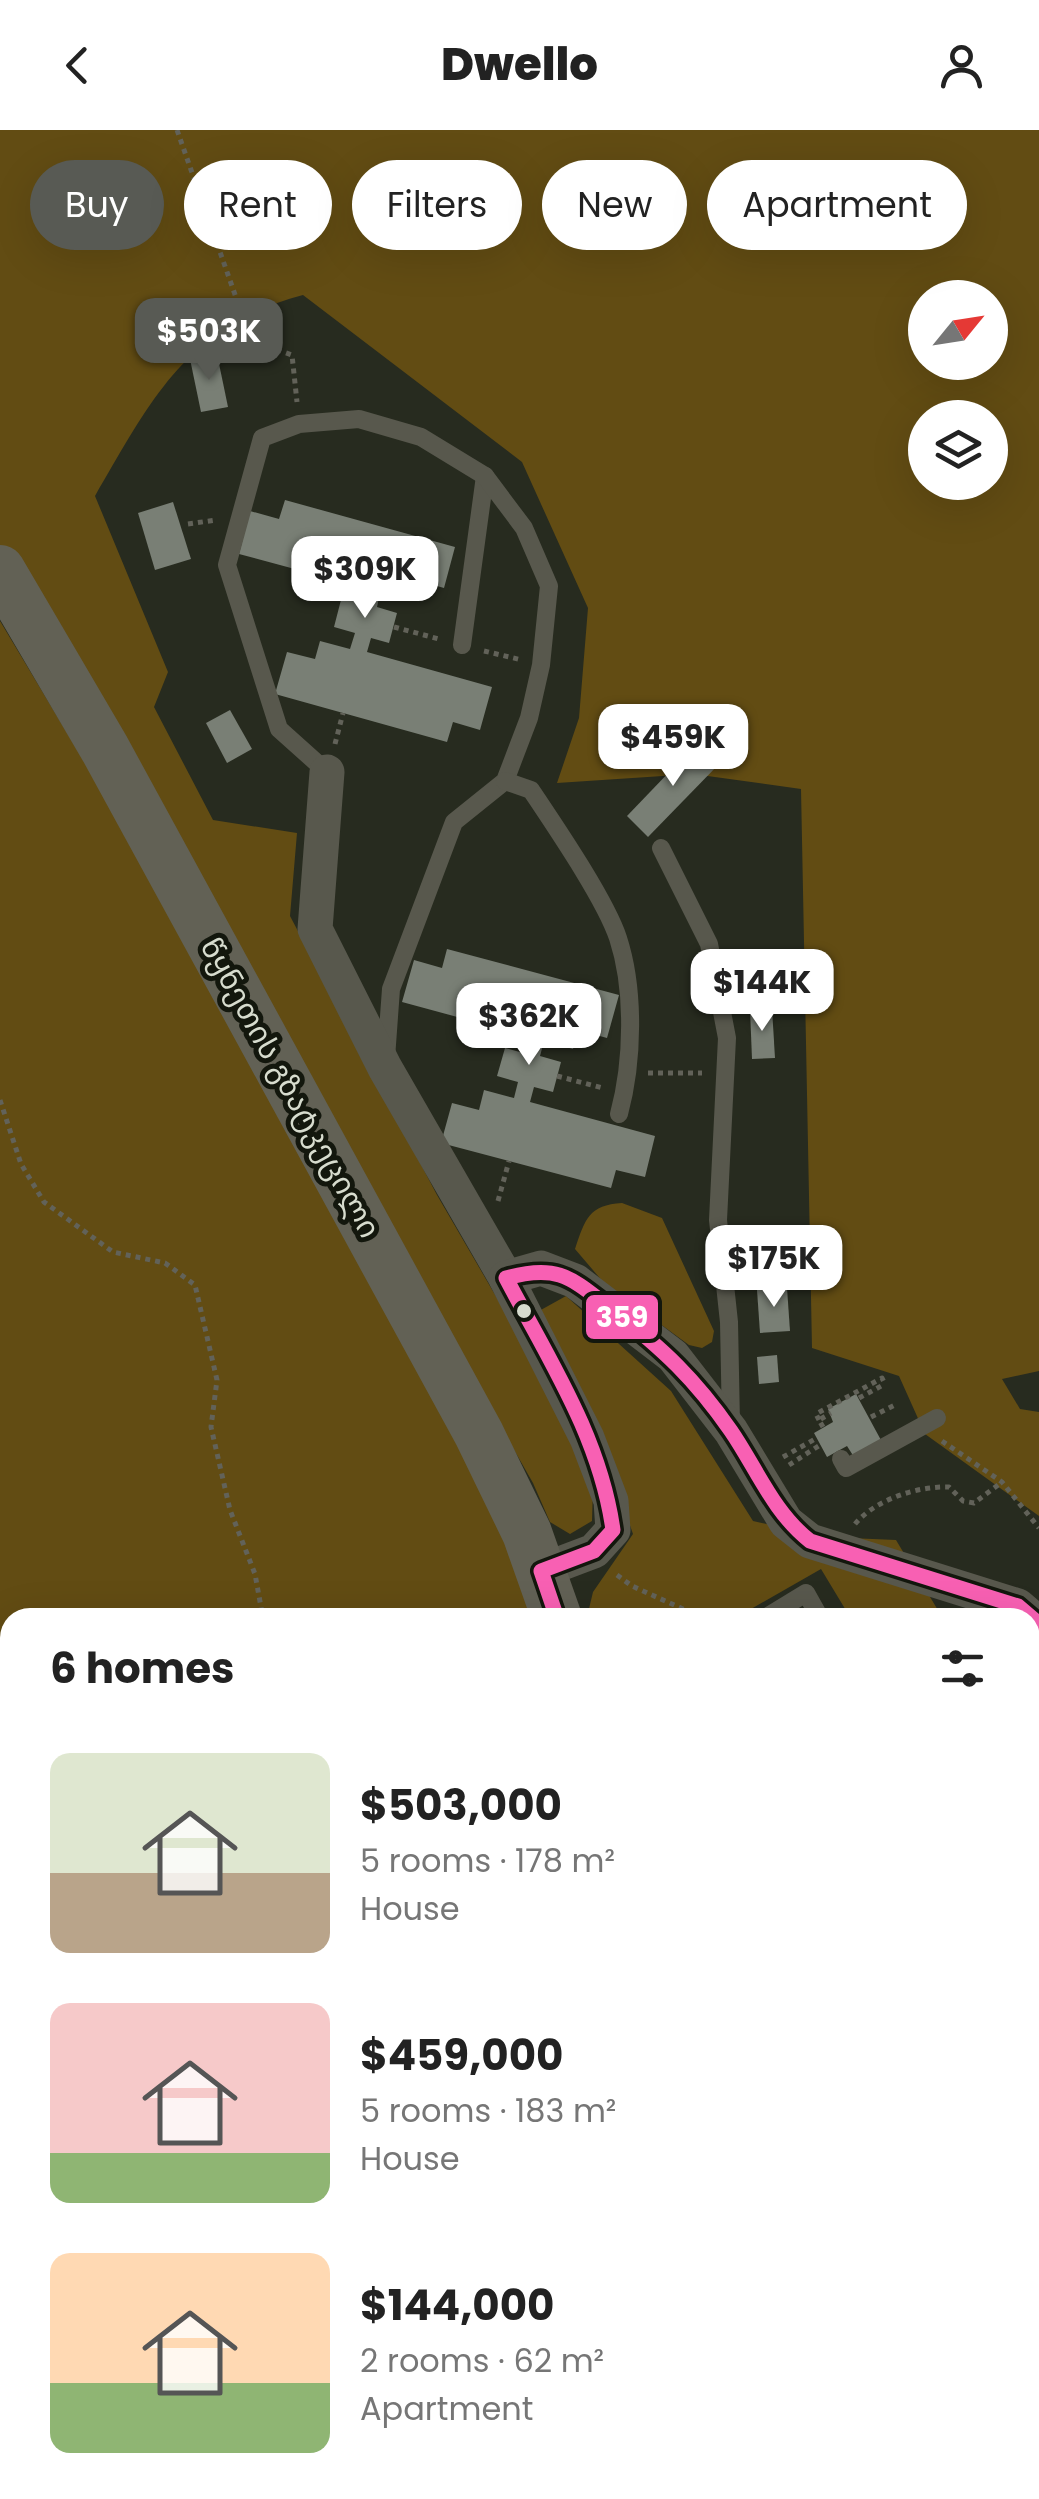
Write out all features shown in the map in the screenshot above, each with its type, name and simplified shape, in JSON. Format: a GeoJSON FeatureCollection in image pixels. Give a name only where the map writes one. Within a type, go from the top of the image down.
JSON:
{"type":"FeatureCollection","features":[{"type":"Feature","properties":{"kind":"main road","name":"წყნეთის გზატკეცილი"},"geometry":{"type":"LineString","coordinates":[[0,570],[105,749],[479,1434],[541,1571],[554,1608]]}},
{"type":"Feature","properties":{"kind":"street"},"geometry":{"type":"LineString","coordinates":[[327,772],[314,929],[385,1068],[506,1278],[587,1438],[611,1501],[612,1530],[594,1551],[541,1571]]}},
{"type":"Feature","properties":{"kind":"street"},"geometry":{"type":"LineString","coordinates":[[506,1278],[542,1268],[575,1281],[672,1356],[731,1431],[786,1522],[810,1541],[1020,1608]]}},
{"type":"Feature","properties":{"kind":"lane"},"geometry":{"type":"LineString","coordinates":[[327,772],[279,729],[226,565],[262,438],[299,424],[359,419],[422,437],[485,476],[524,528],[549,586],[541,665],[529,718],[506,780],[454,822],[391,990],[385,1068]]}},
{"type":"Feature","properties":{"kind":"lane"},"geometry":{"type":"LineString","coordinates":[[462,645],[485,476]]}},
{"type":"Feature","properties":{"kind":"lane"},"geometry":{"type":"LineString","coordinates":[[506,780],[531,790],[617,935],[624,968],[629,1072],[619,1114]]}},
{"type":"Feature","properties":{"kind":"lane"},"geometry":{"type":"LineString","coordinates":[[661,848],[710,944],[726,1038],[718,1220],[729,1322],[731,1431]]}},
{"type":"Feature","properties":{"kind":"lane"},"geometry":{"type":"LineString","coordinates":[[841,1460],[846,1468],[930,1425]]}},
{"type":"Feature","properties":{"kind":"lane"},"geometry":{"type":"LineString","coordinates":[[781,1608],[806,1593],[814,1608]]}},
{"type":"Feature","properties":{"kind":"path"},"geometry":{"type":"LineString","coordinates":[[177,130],[251,340],[292,355],[299,424]]}},
{"type":"Feature","properties":{"kind":"path"},"geometry":{"type":"LineString","coordinates":[[188,524],[224,519]]}},
{"type":"Feature","properties":{"kind":"path"},"geometry":{"type":"LineString","coordinates":[[394,627],[435,638]]}},
{"type":"Feature","properties":{"kind":"path"},"geometry":{"type":"LineString","coordinates":[[462,645],[541,665]]}},
{"type":"Feature","properties":{"kind":"path"},"geometry":{"type":"LineString","coordinates":[[629,1072],[725,1073]]}},
{"type":"Feature","properties":{"kind":"path"},"geometry":{"type":"LineString","coordinates":[[557,1076],[598,1086]]}},
{"type":"Feature","properties":{"kind":"path"},"geometry":{"type":"LineString","coordinates":[[0,1100],[21,1164],[44,1202],[113,1252],[165,1262],[195,1284],[217,1380],[211,1427],[230,1510],[254,1574],[261,1608]]}},
{"type":"Feature","properties":{"kind":"path"},"geometry":{"type":"LineString","coordinates":[[823,1427],[816,1414],[882,1378],[885,1384],[858,1398]]}},
{"type":"Feature","properties":{"kind":"path"},"geometry":{"type":"LineString","coordinates":[[871,1417],[897,1404]]}},
{"type":"Feature","properties":{"kind":"path"},"geometry":{"type":"LineString","coordinates":[[819,1420],[831,1413]]}},
{"type":"Feature","properties":{"kind":"path"},"geometry":{"type":"LineString","coordinates":[[930,1425],[1002,1482],[1039,1528]]}},
{"type":"Feature","properties":{"kind":"path"},"geometry":{"type":"LineString","coordinates":[[787,1466],[820,1444]]}},
{"type":"Feature","properties":{"kind":"path"},"geometry":{"type":"LineString","coordinates":[[833,1549],[860,1517],[898,1497],[926,1486],[949,1486],[963,1501],[974,1502],[1002,1482]]}},
{"type":"Feature","properties":{"kind":"path"},"geometry":{"type":"LineString","coordinates":[[612,1571],[632,1586],[681,1608]]}},
{"type":"Feature","properties":{"kind":"shaded area"},"geometry":{"type":"Polygon","coordinates":[[[0,130],[1039,130],[1039,1371],[1002,1379],[1020,1409],[1039,1412],[1039,1516],[925,1434],[899,1376],[812,1348],[801,789],[693,774],[557,783],[579,718],[588,608],[522,462],[303,295],[263,309],[201,346],[155,398],[95,496],[168,672],[154,707],[213,820],[297,833],[290,916],[437,1195],[512,1324],[593,1488],[592,1521],[570,1534],[550,1522],[533,1483],[0,549],[0,130]]]}},
{"type":"Feature","properties":{"kind":"shaded area"},"geometry":{"type":"Polygon","coordinates":[[[0,621],[142,858],[474,1450],[537,1608],[0,1608],[0,621]]]}},
{"type":"Feature","properties":{"kind":"shaded area"},"geometry":{"type":"Polygon","coordinates":[[[622,1203],[662,1218],[714,1331],[712,1342],[702,1348],[689,1345],[604,1283],[575,1249],[582,1229],[595,1211],[622,1203]]]}},
{"type":"Feature","properties":{"kind":"shaded area"},"geometry":{"type":"Polygon","coordinates":[[[566,1296],[671,1391],[753,1521],[826,1537],[896,1540],[937,1608],[845,1608],[821,1569],[753,1608],[589,1608],[593,1592],[633,1534],[598,1434],[539,1311],[566,1296]]]}},
{"type":"Feature","properties":{"kind":"building"},"geometry":{"type":"Polygon","coordinates":[[[217,354],[228,407],[201,412],[190,359],[217,354]]]}},
{"type":"Feature","properties":{"kind":"building"},"geometry":{"type":"Polygon","coordinates":[[[285,500],[455,547],[444,588],[416,580],[411,601],[380,593],[377,607],[397,613],[389,643],[371,638],[367,652],[492,687],[480,730],[453,722],[447,742],[275,694],[287,652],[315,659],[320,641],[350,649],[355,633],[334,627],[342,596],[361,602],[365,588],[239,554],[250,511],[279,519],[285,500]]]}},
{"type":"Feature","properties":{"kind":"building"},"geometry":{"type":"Polygon","coordinates":[[[173,502],[191,559],[155,570],[138,513],[173,502]]]}},
{"type":"Feature","properties":{"kind":"building"},"geometry":{"type":"Polygon","coordinates":[[[230,710],[252,749],[227,763],[206,723],[230,710]]]}},
{"type":"Feature","properties":{"kind":"building"},"geometry":{"type":"Polygon","coordinates":[[[698,742],[720,763],[648,837],[627,816],[698,742]]]}},
{"type":"Feature","properties":{"kind":"building"},"geometry":{"type":"Polygon","coordinates":[[[447,949],[619,995],[607,1038],[578,1030],[573,1049],[544,1041],[540,1056],[561,1062],[553,1092],[534,1087],[530,1102],[655,1136],[645,1177],[616,1170],[611,1188],[441,1143],[452,1103],[479,1110],[484,1090],[514,1098],[518,1082],[497,1076],[505,1048],[527,1054],[531,1037],[402,1002],[414,960],[442,968],[447,949]]]}},
{"type":"Feature","properties":{"kind":"building"},"geometry":{"type":"Polygon","coordinates":[[[772,1008],[775,1058],[752,1059],[750,1009],[772,1008]]]}},
{"type":"Feature","properties":{"kind":"building"},"geometry":{"type":"Polygon","coordinates":[[[787,1288],[790,1331],[760,1333],[757,1290],[787,1288]]]}},
{"type":"Feature","properties":{"kind":"building"},"geometry":{"type":"Polygon","coordinates":[[[777,1355],[779,1382],[759,1384],[757,1357],[777,1355]]]}},
{"type":"Feature","properties":{"kind":"building"},"geometry":{"type":"Polygon","coordinates":[[[856,1394],[882,1442],[854,1457],[847,1446],[827,1457],[814,1433],[833,1422],[828,1409],[856,1394]]]}},
{"type":"Feature","properties":{"kind":"transit line","name":"359"},"geometry":{"type":"LineString","coordinates":[[554,1608],[541,1571],[594,1551],[613,1530],[585,1431],[506,1278],[540,1272],[564,1277],[587,1290],[677,1366],[731,1431],[786,1517],[810,1541],[1020,1608]]}}]}
